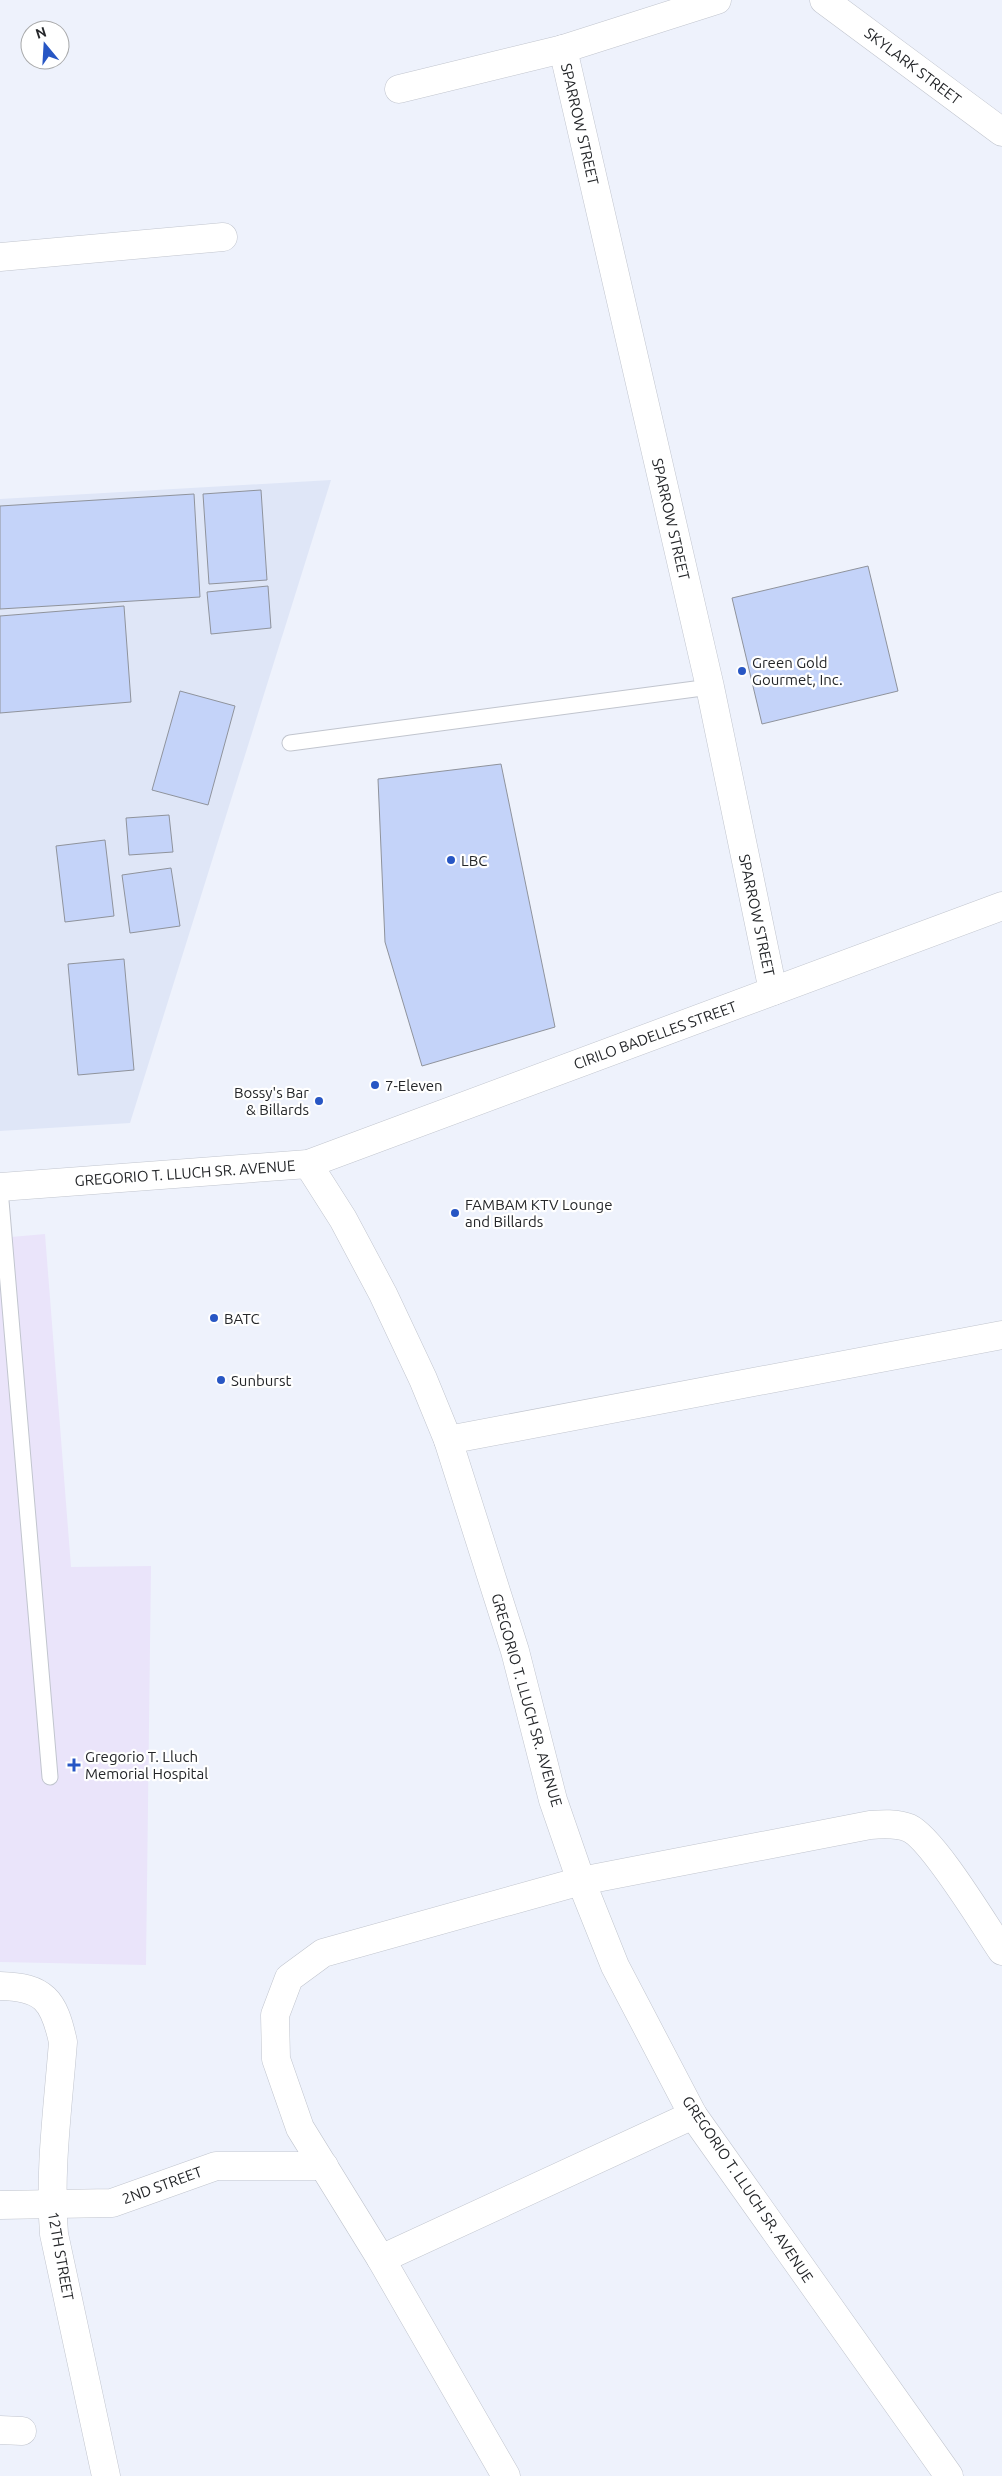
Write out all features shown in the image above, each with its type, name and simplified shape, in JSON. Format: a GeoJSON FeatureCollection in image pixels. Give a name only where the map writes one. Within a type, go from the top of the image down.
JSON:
{"type":"FeatureCollection","features":[{"type":"Feature","properties":{"kind":"street"},"geometry":{"type":"LineString","coordinates":[[399,89],[563,49],[717,0]]}},
{"type":"Feature","properties":{"kind":"street","name":"SKYLARK STREET"},"geometry":{"type":"LineString","coordinates":[[824,0],[1002,132]]}},
{"type":"Feature","properties":{"kind":"street","name":"SPARROW STREET"},"geometry":{"type":"LineString","coordinates":[[563,49],[710,687],[773,991]]}},
{"type":"Feature","properties":{"kind":"street"},"geometry":{"type":"LineString","coordinates":[[0,257],[223,237]]}},
{"type":"Feature","properties":{"kind":"street","name":"CIRILO BADELLES STREET"},"geometry":{"type":"LineString","coordinates":[[308,1164],[1002,906]]}},
{"type":"Feature","properties":{"kind":"street","name":"GREGORIO T. LLUCH SR. AVENUE"},"geometry":{"type":"LineString","coordinates":[[0,1188],[308,1164],[383,1294],[423,1378],[448,1440],[515,1651],[553,1800],[615,1966],[693,2115],[949,2476]]}},
{"type":"Feature","properties":{"kind":"street"},"geometry":{"type":"LineString","coordinates":[[448,1440],[1002,1336]]}},
{"type":"Feature","properties":{"kind":"street"},"geometry":{"type":"LineString","coordinates":[[506,2476],[381,2259],[300,2128],[276,2059],[274,2015],[289,1978],[323,1953],[582,1881],[870,1825],[891,1824],[909,1828],[926,1842],[1002,1951]]}},
{"type":"Feature","properties":{"kind":"street","name":"12TH STREET"},"geometry":{"type":"LineString","coordinates":[[0,1986],[33,1989],[51,2004],[59,2022],[63,2042],[52,2205],[54,2234],[106,2476]]}},
{"type":"Feature","properties":{"kind":"street"},"geometry":{"type":"LineString","coordinates":[[381,2259],[693,2115]]}},
{"type":"Feature","properties":{"kind":"street","name":"2ND STREET"},"geometry":{"type":"LineString","coordinates":[[0,2205],[112,2203],[216,2166],[324,2166]]}},
{"type":"Feature","properties":{"kind":"lane"},"geometry":{"type":"LineString","coordinates":[[290,743],[710,687]]}},
{"type":"Feature","properties":{"kind":"lane"},"geometry":{"type":"LineString","coordinates":[[0,1188],[50,1777]]}},
{"type":"Feature","properties":{"kind":"shaded area"},"geometry":{"type":"Polygon","coordinates":[[[331,480],[130,1123],[0,1131],[0,499],[331,480]]]}},
{"type":"Feature","properties":{"kind":"shaded area","name":"Gregorio T. Lluch Memorial Hospital"},"geometry":{"type":"Polygon","coordinates":[[[45,1234],[71,1567],[151,1566],[146,1965],[0,1962],[0,1238],[45,1234]]]}},
{"type":"Feature","properties":{"kind":"building"},"geometry":{"type":"Polygon","coordinates":[[[261,490],[267,580],[209,584],[203,494],[261,490]]]}},
{"type":"Feature","properties":{"kind":"building"},"geometry":{"type":"Polygon","coordinates":[[[194,494],[200,597],[0,609],[0,506],[194,494]]]}},
{"type":"Feature","properties":{"kind":"building"},"geometry":{"type":"Polygon","coordinates":[[[868,566],[898,691],[762,724],[732,598],[868,566]]]}},
{"type":"Feature","properties":{"kind":"building"},"geometry":{"type":"Polygon","coordinates":[[[268,586],[271,628],[211,634],[207,592],[268,586]]]}},
{"type":"Feature","properties":{"kind":"building"},"geometry":{"type":"Polygon","coordinates":[[[124,606],[131,702],[0,713],[0,616],[124,606]]]}},
{"type":"Feature","properties":{"kind":"building"},"geometry":{"type":"Polygon","coordinates":[[[180,691],[235,706],[208,805],[152,790],[180,691]]]}},
{"type":"Feature","properties":{"kind":"building","name":"LBC"},"geometry":{"type":"Polygon","coordinates":[[[501,764],[555,1027],[422,1066],[385,942],[378,779],[501,764]]]}},
{"type":"Feature","properties":{"kind":"building"},"geometry":{"type":"Polygon","coordinates":[[[169,815],[173,852],[129,855],[126,818],[169,815]]]}},
{"type":"Feature","properties":{"kind":"building"},"geometry":{"type":"Polygon","coordinates":[[[105,840],[114,916],[65,922],[56,846],[105,840]]]}},
{"type":"Feature","properties":{"kind":"building"},"geometry":{"type":"Polygon","coordinates":[[[171,868],[180,926],[130,933],[122,875],[171,868]]]}},
{"type":"Feature","properties":{"kind":"building"},"geometry":{"type":"Polygon","coordinates":[[[124,959],[134,1070],[78,1075],[68,964],[124,959]]]}},
{"type":"Feature","properties":{"kind":"place","name":"Green Gold Gourmet, Inc."},"geometry":{"type":"Point","coordinates":[742,671]}},
{"type":"Feature","properties":{"kind":"place","name":"LBC"},"geometry":{"type":"Point","coordinates":[451,860]}},
{"type":"Feature","properties":{"kind":"place","name":"7-Eleven"},"geometry":{"type":"Point","coordinates":[375,1085]}},
{"type":"Feature","properties":{"kind":"place","name":"Bossy's Bar & Billards"},"geometry":{"type":"Point","coordinates":[319,1101]}},
{"type":"Feature","properties":{"kind":"place","name":"FAMBAM KTV Lounge and Billards"},"geometry":{"type":"Point","coordinates":[455,1213]}},
{"type":"Feature","properties":{"kind":"place","name":"BATC"},"geometry":{"type":"Point","coordinates":[214,1318]}},
{"type":"Feature","properties":{"kind":"place","name":"Sunburst"},"geometry":{"type":"Point","coordinates":[221,1380]}},
{"type":"Feature","properties":{"kind":"place","name":"Gregorio T. Lluch Memorial Hospital"},"geometry":{"type":"Point","coordinates":[74,1765]}}]}
